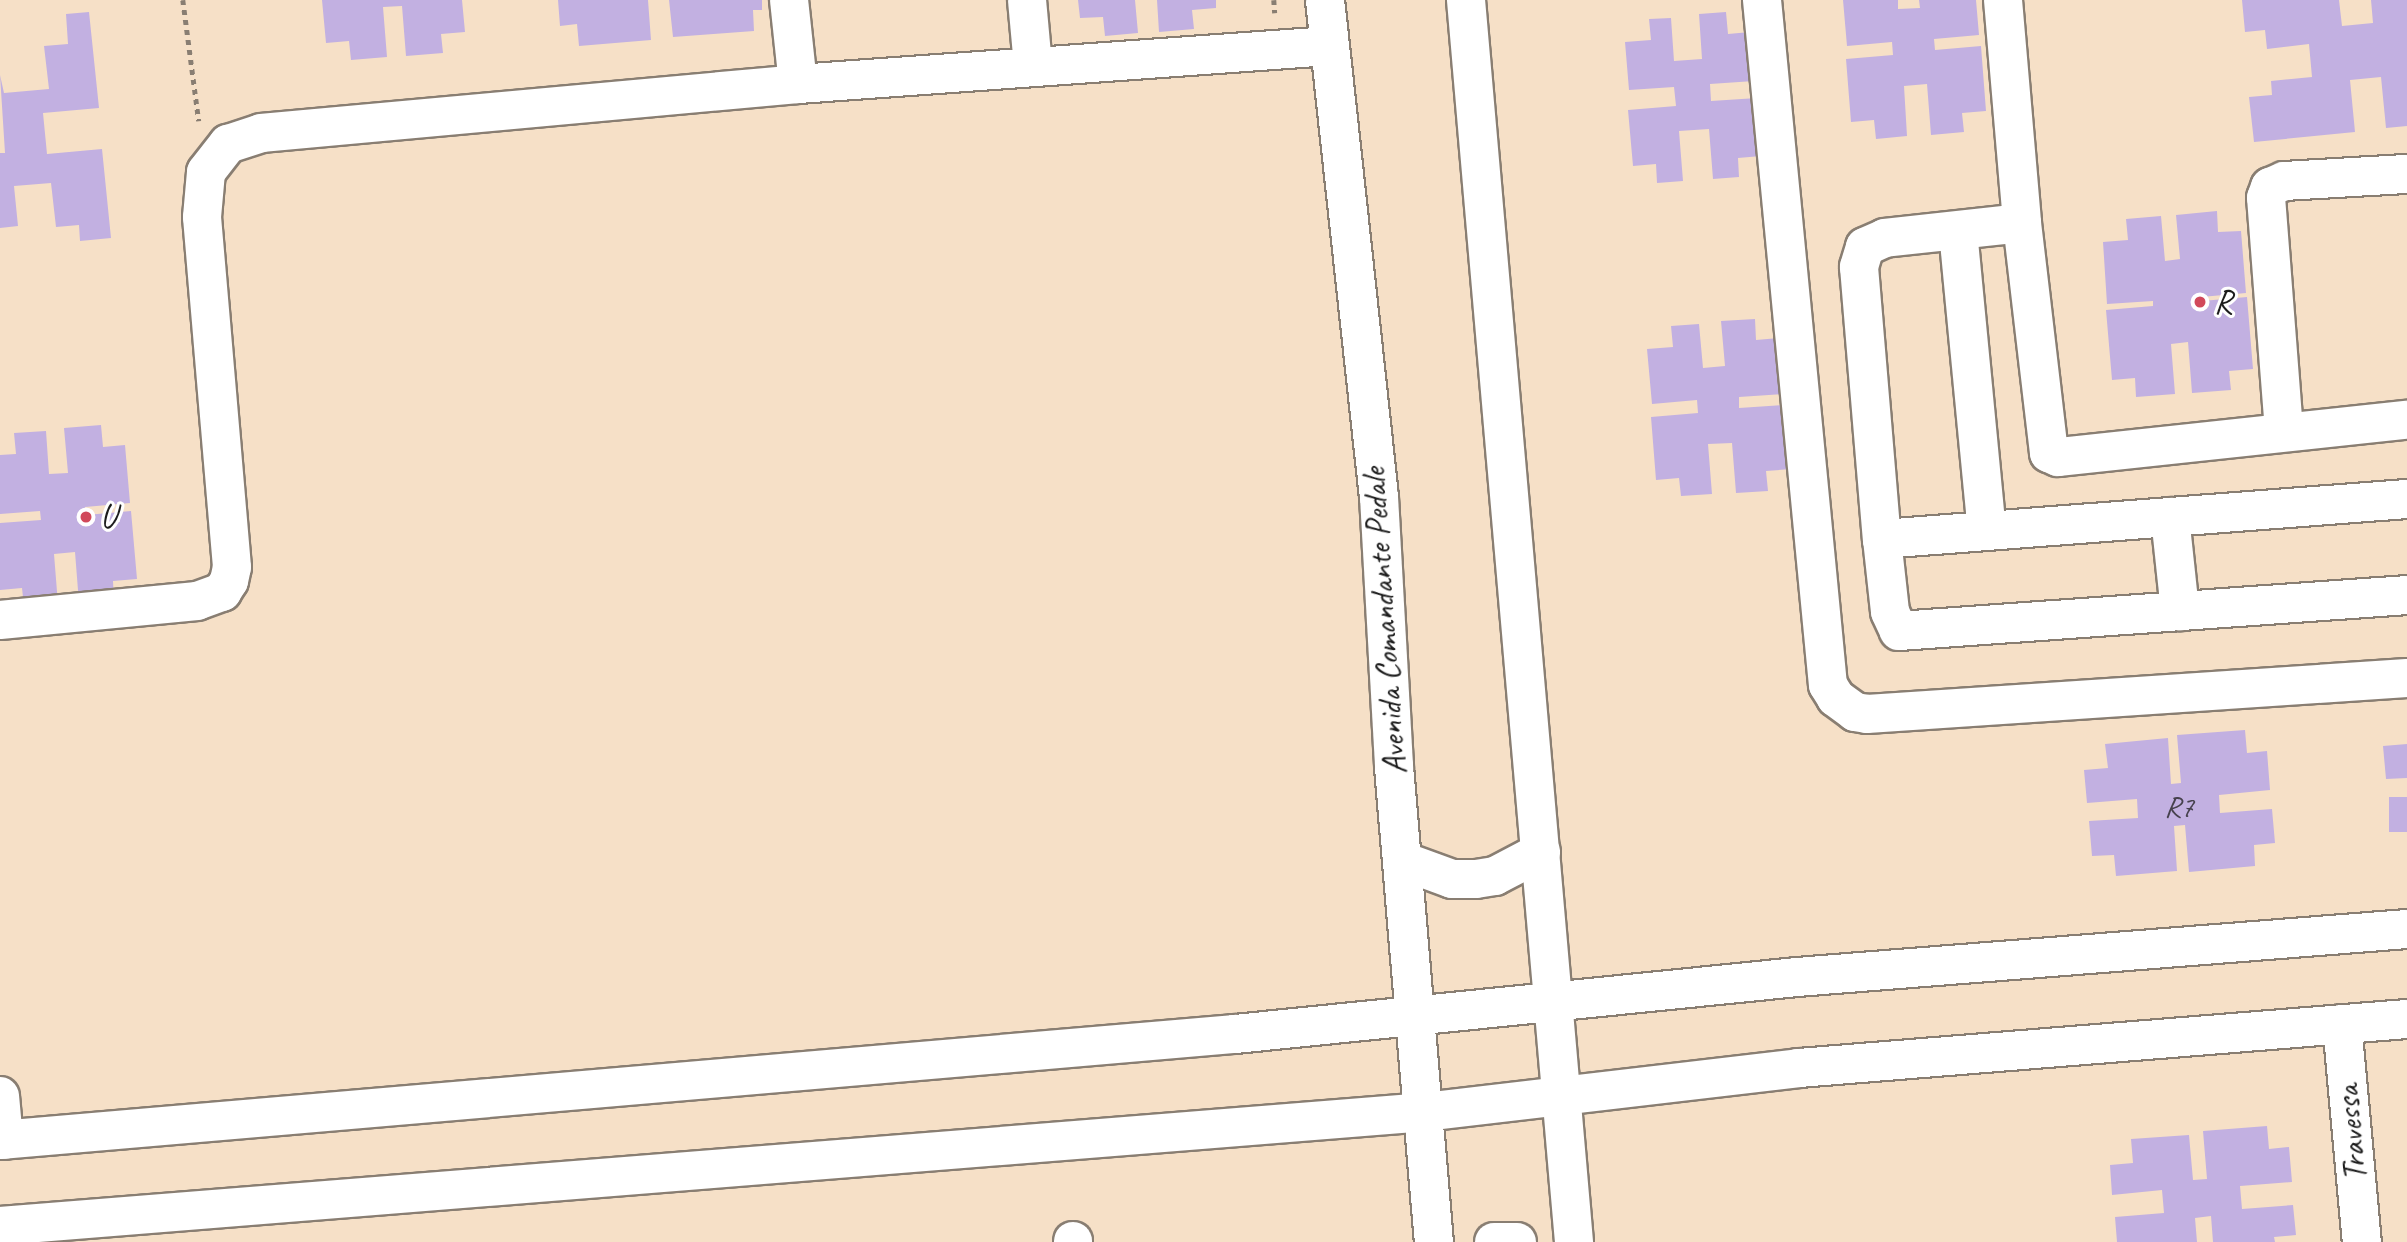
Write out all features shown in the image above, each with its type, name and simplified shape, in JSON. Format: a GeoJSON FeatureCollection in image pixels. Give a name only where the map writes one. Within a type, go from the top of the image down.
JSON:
{"type":"FeatureCollection","features":[{"type":"Feature","properties":{"kind":"street"},"geometry":{"type":"LineString","coordinates":[[789,0],[798,84]]}},
{"type":"Feature","properties":{"kind":"street"},"geometry":{"type":"LineString","coordinates":[[1027,0],[1033,66]]}},
{"type":"Feature","properties":{"kind":"street","name":"Avenida Comandante Pedale"},"geometry":{"type":"LineString","coordinates":[[1325,0],[1379,497],[1403,861],[1418,1015],[1434,1242]]}},
{"type":"Feature","properties":{"kind":"street"},"geometry":{"type":"LineString","coordinates":[[1466,0],[1564,1096],[1574,1242]]}},
{"type":"Feature","properties":{"kind":"street"},"geometry":{"type":"LineString","coordinates":[[1762,0],[1828,685],[1836,698],[1855,712],[1867,714],[2407,678]]}},
{"type":"Feature","properties":{"kind":"street"},"geometry":{"type":"LineString","coordinates":[[2003,0],[2022,223],[2049,453],[2058,457],[2407,420]]}},
{"type":"Feature","properties":{"kind":"street"},"geometry":{"type":"LineString","coordinates":[[0,621],[197,601],[222,592],[229,581],[232,567],[202,217],[206,172],[228,144],[261,133],[798,84],[1329,46]]}},
{"type":"Feature","properties":{"kind":"street"},"geometry":{"type":"LineString","coordinates":[[2284,432],[2266,198],[2270,187],[2284,181],[2407,174]]}},
{"type":"Feature","properties":{"kind":"street"},"geometry":{"type":"LineString","coordinates":[[2022,223],[1885,238],[1865,247],[1859,267],[1882,539],[1890,612],[1899,631],[2407,595]]}},
{"type":"Feature","properties":{"kind":"street"},"geometry":{"type":"LineString","coordinates":[[1958,231],[1987,531]]}},
{"type":"Feature","properties":{"kind":"street"},"geometry":{"type":"LineString","coordinates":[[1882,539],[2407,499]]}},
{"type":"Feature","properties":{"kind":"street"},"geometry":{"type":"LineString","coordinates":[[2170,517],[2180,611]]}},
{"type":"Feature","properties":{"kind":"street"},"geometry":{"type":"LineString","coordinates":[[1403,861],[1452,879],[1476,879],[1495,876],[1541,852]]}},
{"type":"Feature","properties":{"kind":"street"},"geometry":{"type":"LineString","coordinates":[[0,1096],[2,1140],[1555,1001],[2407,929]]}},
{"type":"Feature","properties":{"kind":"street"},"geometry":{"type":"LineString","coordinates":[[0,1226],[48,1232],[1424,1112],[1799,1068],[2407,1019]]}},
{"type":"Feature","properties":{"kind":"street","name":"Travessa"},"geometry":{"type":"LineString","coordinates":[[2342,1024],[2362,1242]]}},
{"type":"Feature","properties":{"kind":"street"},"geometry":{"type":"LineString","coordinates":[[1494,1242],[1517,1242]]}},
{"type":"Feature","properties":{"kind":"path"},"geometry":{"type":"LineString","coordinates":[[183,0],[206,172]]}},
{"type":"Feature","properties":{"kind":"building"},"geometry":{"type":"Polygon","coordinates":[[[322,0],[462,0],[465,32],[441,34],[443,53],[406,56],[402,6],[383,7],[387,57],[351,60],[349,41],[326,43],[322,0]]]}},
{"type":"Feature","properties":{"kind":"building"},"geometry":{"type":"Polygon","coordinates":[[[558,0],[648,0],[651,40],[579,46],[577,24],[560,26],[558,0]]]}},
{"type":"Feature","properties":{"kind":"building"},"geometry":{"type":"Polygon","coordinates":[[[669,0],[762,0],[762,10],[753,10],[754,31],[673,37],[669,0]]]}},
{"type":"Feature","properties":{"kind":"building"},"geometry":{"type":"Polygon","coordinates":[[[1078,0],[1135,0],[1138,33],[1105,36],[1103,17],[1080,18],[1078,0]]]}},
{"type":"Feature","properties":{"kind":"building"},"geometry":{"type":"Polygon","coordinates":[[[1157,0],[1216,0],[1216,8],[1192,10],[1194,29],[1159,32],[1157,0]]]}},
{"type":"Feature","properties":{"kind":"building"},"geometry":{"type":"Polygon","coordinates":[[[1843,0],[1898,0],[1898,9],[1920,8],[1919,0],[1976,0],[1979,35],[1934,39],[1935,50],[1981,46],[1986,111],[1962,113],[1964,132],[1931,135],[1927,84],[1904,86],[1907,136],[1876,139],[1874,120],[1851,122],[1846,59],[1893,55],[1892,42],[1847,46],[1843,0]]]}},
{"type":"Feature","properties":{"kind":"building"},"geometry":{"type":"Polygon","coordinates":[[[2242,0],[2339,0],[2342,26],[2373,23],[2371,0],[2407,0],[2407,126],[2386,128],[2381,77],[2350,80],[2355,132],[2254,142],[2249,97],[2272,95],[2271,81],[2312,77],[2309,44],[2267,49],[2265,30],[2245,32],[2242,0]]]}},
{"type":"Feature","properties":{"kind":"building"},"geometry":{"type":"Polygon","coordinates":[[[89,12],[99,108],[43,113],[47,154],[102,149],[111,238],[80,241],[79,225],[56,227],[51,183],[14,186],[18,226],[0,228],[0,153],[5,153],[0,75],[4,93],[49,89],[44,46],[68,44],[66,14],[89,12]]]}},
{"type":"Feature","properties":{"kind":"building"},"geometry":{"type":"Polygon","coordinates":[[[1726,12],[1728,34],[1750,32],[1754,81],[1710,84],[1711,101],[1757,98],[1761,156],[1738,158],[1739,177],[1713,179],[1709,129],[1679,131],[1683,181],[1657,183],[1656,164],[1633,166],[1628,110],[1676,106],[1674,87],[1629,90],[1625,42],[1651,40],[1649,19],[1671,18],[1674,61],[1702,59],[1699,14],[1726,12]]]}},
{"type":"Feature","properties":{"kind":"building","name":"R"},"geometry":{"type":"Polygon","coordinates":[[[2217,211],[2218,232],[2241,231],[2246,293],[2201,297],[2202,301],[2247,297],[2253,369],[2229,371],[2231,390],[2192,393],[2188,342],[2171,344],[2175,394],[2136,397],[2135,378],[2112,380],[2106,310],[2153,306],[2153,301],[2107,304],[2103,242],[2128,240],[2126,219],[2161,216],[2165,261],[2180,259],[2176,215],[2217,211]]]}},
{"type":"Feature","properties":{"kind":"building"},"geometry":{"type":"Polygon","coordinates":[[[1755,319],[1756,340],[1779,338],[1783,394],[1739,397],[1739,408],[1785,405],[1791,469],[1766,471],[1768,491],[1736,493],[1732,443],[1708,444],[1712,494],[1681,496],[1679,478],[1656,480],[1651,417],[1698,413],[1697,400],[1652,404],[1647,349],[1673,347],[1671,326],[1699,324],[1703,368],[1725,366],[1721,321],[1755,319]]]}},
{"type":"Feature","properties":{"kind":"building","name":"U"},"geometry":{"type":"Polygon","coordinates":[[[101,425],[103,447],[125,445],[130,503],[85,507],[86,515],[131,511],[137,579],[113,581],[114,601],[79,603],[75,552],[54,554],[58,604],[24,607],[22,588],[0,590],[0,523],[41,520],[40,511],[0,514],[0,455],[16,454],[14,433],[46,431],[49,474],[68,473],[64,428],[101,425]]]}},
{"type":"Feature","properties":{"kind":"building"},"geometry":{"type":"Polygon","coordinates":[[[2245,730],[2247,753],[2267,751],[2270,790],[2219,795],[2220,813],[2272,809],[2275,843],[2254,845],[2255,866],[2189,872],[2185,825],[2174,826],[2177,871],[2116,876],[2114,855],[2092,856],[2089,821],[2138,818],[2137,799],[2087,803],[2084,770],[2108,768],[2105,744],[2168,738],[2171,784],[2181,783],[2177,735],[2245,730]]]}},
{"type":"Feature","properties":{"kind":"building"},"geometry":{"type":"Polygon","coordinates":[[[2407,744],[2407,778],[2386,779],[2383,746],[2407,744]]]}},
{"type":"Feature","properties":{"kind":"building"},"geometry":{"type":"Polygon","coordinates":[[[2389,797],[2407,797],[2407,832],[2389,832],[2389,797]]]}},
{"type":"Feature","properties":{"kind":"building"},"geometry":{"type":"Polygon","coordinates":[[[2267,1126],[2269,1149],[2289,1147],[2292,1182],[2240,1186],[2242,1209],[2293,1205],[2296,1235],[2274,1237],[2275,1242],[2213,1242],[2211,1216],[2195,1218],[2197,1242],[2117,1242],[2115,1217],[2164,1213],[2162,1190],[2112,1195],[2110,1165],[2133,1163],[2131,1139],[2189,1135],[2193,1180],[2207,1179],[2203,1131],[2267,1126]]]}},
{"type":"Feature","properties":{"kind":"place","name":"R"},"geometry":{"type":"Point","coordinates":[2200,302]}},
{"type":"Feature","properties":{"kind":"place","name":"U"},"geometry":{"type":"Point","coordinates":[86,517]}}]}
